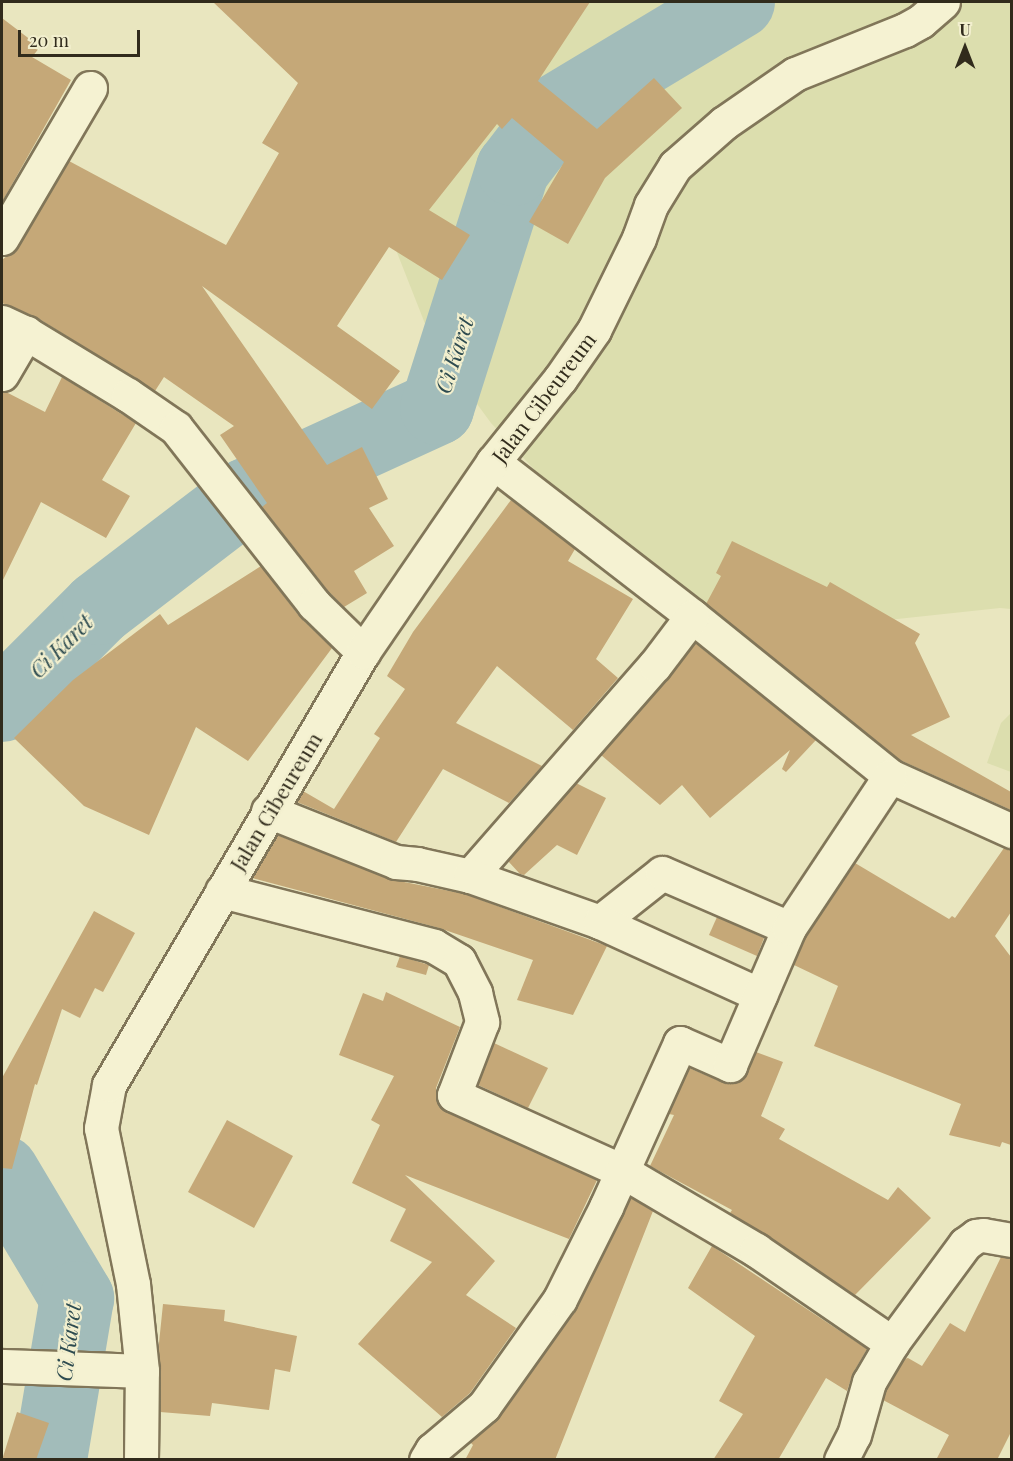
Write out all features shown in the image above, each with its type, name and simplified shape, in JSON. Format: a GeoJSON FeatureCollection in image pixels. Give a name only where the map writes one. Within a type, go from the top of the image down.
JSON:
{"type":"FeatureCollection","features":[{"type":"Feature","properties":{"kind":"street","name":"Jalan Cibeureum"},"geometry":{"type":"LineString","coordinates":[[141,1460],[142,1371],[133,1284],[103,1145],[101,1116],[109,1085],[363,652],[493,462],[560,379],[594,330],[635,248],[651,205],[675,166],[695,147],[764,93],[810,66],[905,30],[921,21],[943,2]]}},
{"type":"Feature","properties":{"kind":"street"},"geometry":{"type":"LineString","coordinates":[[2,238],[90,88]]}},
{"type":"Feature","properties":{"kind":"street"},"geometry":{"type":"LineString","coordinates":[[2,374],[14,328],[128,395],[176,428],[314,604],[363,652]]}},
{"type":"Feature","properties":{"kind":"street"},"geometry":{"type":"LineString","coordinates":[[493,462],[692,616],[890,776],[1011,831]]}},
{"type":"Feature","properties":{"kind":"street"},"geometry":{"type":"LineString","coordinates":[[470,876],[655,665],[692,616]]}},
{"type":"Feature","properties":{"kind":"street"},"geometry":{"type":"LineString","coordinates":[[426,1460],[432,1450],[484,1406],[560,1299],[622,1171],[680,1043],[730,1065],[789,928],[890,776]]}},
{"type":"Feature","properties":{"kind":"street"},"geometry":{"type":"LineString","coordinates":[[268,811],[396,862],[417,864],[470,876],[600,922],[760,995]]}},
{"type":"Feature","properties":{"kind":"street"},"geometry":{"type":"LineString","coordinates":[[600,922],[662,873],[789,928]]}},
{"type":"Feature","properties":{"kind":"street"},"geometry":{"type":"LineString","coordinates":[[222,891],[434,946],[459,961],[476,993],[482,1022],[454,1095],[622,1171],[756,1250],[891,1343]]}},
{"type":"Feature","properties":{"kind":"street"},"geometry":{"type":"LineString","coordinates":[[841,1460],[854,1436],[869,1382],[891,1343],[969,1240],[982,1235],[1011,1240]]}},
{"type":"Feature","properties":{"kind":"street"},"geometry":{"type":"LineString","coordinates":[[2,1366],[75,1371],[142,1371]]}},
{"type":"Feature","properties":{"kind":"green space"},"geometry":{"type":"Polygon","coordinates":[[[575,2],[1011,2],[1011,609],[1000,608],[804,629],[703,608],[555,492],[491,423],[433,344],[396,250],[481,71],[575,2]]]}},
{"type":"Feature","properties":{"kind":"green space"},"geometry":{"type":"Polygon","coordinates":[[[1011,713],[1011,772],[987,763],[1001,723],[1011,713]]]}},
{"type":"Feature","properties":{"kind":"building"},"geometry":{"type":"Polygon","coordinates":[[[213,2],[590,2],[538,81],[597,129],[654,78],[682,108],[605,178],[568,244],[529,222],[564,162],[512,118],[502,129],[497,124],[429,210],[470,235],[442,280],[389,247],[337,326],[400,371],[372,409],[202,286],[327,465],[362,447],[388,499],[369,508],[394,546],[354,571],[367,593],[344,607],[328,591],[262,507],[267,503],[220,435],[234,426],[164,377],[155,391],[36,317],[2,303],[2,260],[18,247],[69,161],[226,245],[279,153],[262,143],[298,83],[213,2]]]}},
{"type":"Feature","properties":{"kind":"building"},"geometry":{"type":"Polygon","coordinates":[[[2,18],[40,47],[32,57],[71,80],[2,202],[2,18]]]}},
{"type":"Feature","properties":{"kind":"building"},"geometry":{"type":"Polygon","coordinates":[[[62,377],[136,423],[102,480],[130,496],[106,538],[41,502],[2,582],[2,393],[6,392],[45,412],[62,377]]]}},
{"type":"Feature","properties":{"kind":"building"},"geometry":{"type":"Polygon","coordinates":[[[511,500],[575,549],[568,561],[633,599],[596,659],[618,678],[573,730],[497,666],[456,723],[542,766],[509,803],[443,769],[396,842],[297,802],[303,791],[334,809],[380,738],[374,734],[405,689],[387,676],[413,632],[511,500]]]}},
{"type":"Feature","properties":{"kind":"building"},"geometry":{"type":"Polygon","coordinates":[[[732,541],[827,587],[830,582],[920,634],[915,643],[950,717],[911,735],[1011,792],[1011,810],[900,760],[706,604],[721,576],[716,573],[732,541]]]}},
{"type":"Feature","properties":{"kind":"building"},"geometry":{"type":"Polygon","coordinates":[[[261,566],[299,616],[332,648],[248,761],[196,727],[149,835],[84,806],[14,738],[73,680],[160,614],[168,625],[261,566]]]}},
{"type":"Feature","properties":{"kind":"building"},"geometry":{"type":"Polygon","coordinates":[[[695,643],[816,740],[786,772],[782,769],[790,750],[710,818],[682,785],[660,805],[601,755],[669,677],[695,643]]]}},
{"type":"Feature","properties":{"kind":"building"},"geometry":{"type":"Polygon","coordinates":[[[576,783],[606,798],[577,855],[557,845],[524,875],[520,874],[508,861],[576,783]]]}},
{"type":"Feature","properties":{"kind":"building"},"geometry":{"type":"Polygon","coordinates":[[[277,835],[389,879],[465,894],[607,946],[573,1015],[517,1000],[533,960],[439,928],[252,878],[277,835]]]}},
{"type":"Feature","properties":{"kind":"building"},"geometry":{"type":"Polygon","coordinates":[[[1004,848],[1011,849],[1011,912],[995,936],[1011,957],[1011,1145],[1002,1142],[1000,1147],[949,1135],[961,1104],[814,1046],[838,986],[794,965],[806,937],[855,863],[949,919],[952,916],[955,918],[1004,848]]]}},
{"type":"Feature","properties":{"kind":"building"},"geometry":{"type":"Polygon","coordinates":[[[94,911],[135,933],[103,992],[95,988],[80,1018],[62,1009],[37,1085],[35,1084],[12,1169],[2,1168],[2,1078],[94,911]]]}},
{"type":"Feature","properties":{"kind":"building"},"geometry":{"type":"Polygon","coordinates":[[[717,917],[764,938],[757,956],[709,935],[717,917]]]}},
{"type":"Feature","properties":{"kind":"building"},"geometry":{"type":"Polygon","coordinates":[[[400,956],[429,965],[426,975],[396,967],[400,956]]]}},
{"type":"Feature","properties":{"kind":"building"},"geometry":{"type":"Polygon","coordinates":[[[386,992],[460,1027],[436,1088],[439,1107],[597,1180],[569,1239],[405,1175],[495,1261],[466,1295],[516,1328],[470,1393],[442,1417],[358,1344],[432,1262],[390,1241],[406,1209],[352,1183],[380,1125],[371,1120],[394,1076],[339,1055],[363,993],[383,1001],[386,992]]]}},
{"type":"Feature","properties":{"kind":"building"},"geometry":{"type":"Polygon","coordinates":[[[494,1043],[548,1068],[528,1108],[478,1085],[494,1043]]]}},
{"type":"Feature","properties":{"kind":"building"},"geometry":{"type":"Polygon","coordinates":[[[756,1052],[783,1062],[761,1116],[785,1129],[779,1139],[888,1200],[898,1187],[931,1218],[855,1295],[730,1213],[732,1210],[650,1166],[674,1115],[669,1114],[689,1068],[722,1082],[733,1083],[741,1080],[747,1073],[756,1052]]]}},
{"type":"Feature","properties":{"kind":"building"},"geometry":{"type":"Polygon","coordinates":[[[227,1120],[293,1156],[254,1228],[188,1192],[227,1120]]]}},
{"type":"Feature","properties":{"kind":"building"},"geometry":{"type":"Polygon","coordinates":[[[631,1198],[653,1211],[555,1460],[465,1460],[473,1445],[470,1442],[499,1417],[575,1310],[631,1198]]]}},
{"type":"Feature","properties":{"kind":"building"},"geometry":{"type":"Polygon","coordinates":[[[712,1246],[867,1349],[853,1373],[847,1391],[826,1378],[778,1460],[713,1460],[743,1414],[719,1401],[755,1336],[688,1288],[712,1246]]]}},
{"type":"Feature","properties":{"kind":"building"},"geometry":{"type":"Polygon","coordinates":[[[1001,1257],[1011,1258],[1011,1432],[997,1460],[936,1460],[949,1435],[883,1400],[886,1389],[904,1359],[908,1358],[922,1366],[950,1323],[965,1332],[1001,1257]]]}},
{"type":"Feature","properties":{"kind":"building"},"geometry":{"type":"Polygon","coordinates":[[[163,1304],[225,1310],[224,1321],[297,1336],[290,1372],[275,1369],[269,1410],[212,1403],[210,1416],[160,1412],[159,1343],[163,1304]]]}},
{"type":"Feature","properties":{"kind":"building"},"geometry":{"type":"Polygon","coordinates":[[[17,1412],[49,1423],[36,1460],[2,1460],[17,1412]]]}},
{"type":"Feature","properties":{"kind":"waterway","name":"Ci Karet"},"geometry":{"type":"LineString","coordinates":[[2,705],[99,608],[247,495],[437,408],[513,169],[558,110],[738,2]]}},
{"type":"Feature","properties":{"kind":"waterway","name":"Ci Karet"},"geometry":{"type":"LineString","coordinates":[[2,1172],[77,1298],[50,1460]]}}]}
